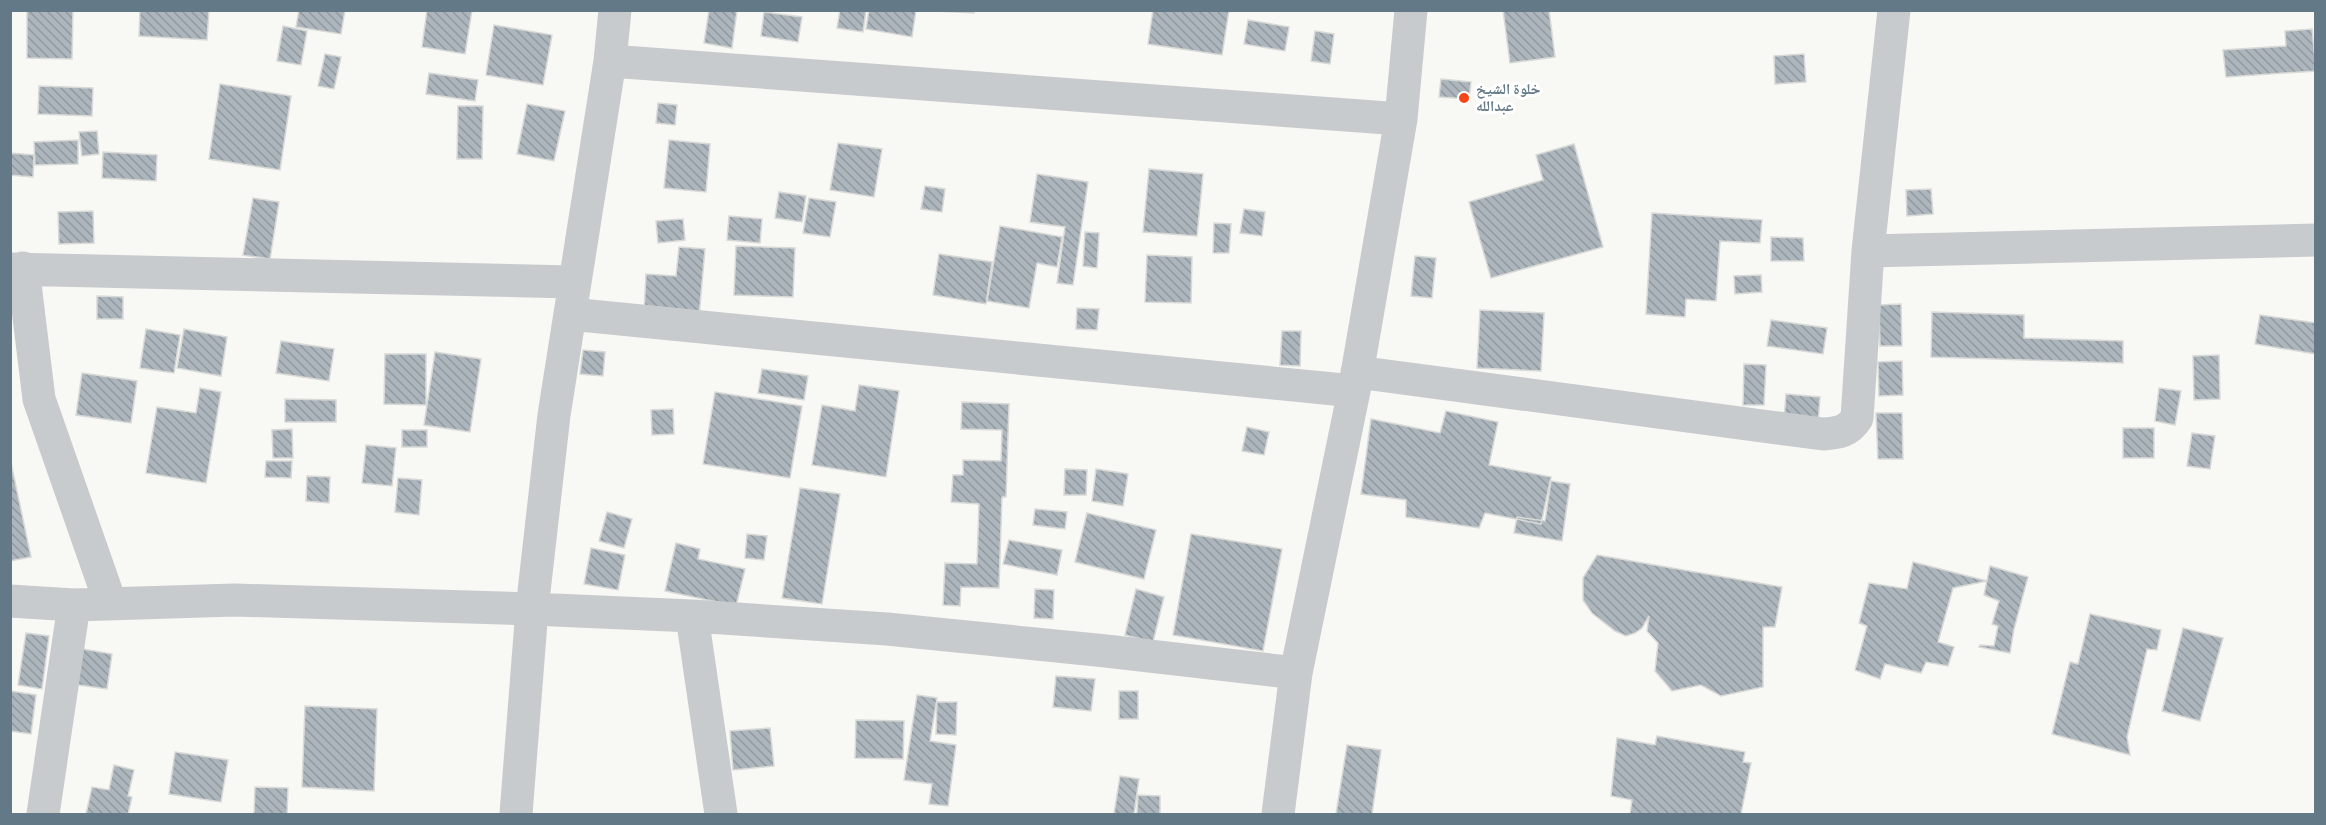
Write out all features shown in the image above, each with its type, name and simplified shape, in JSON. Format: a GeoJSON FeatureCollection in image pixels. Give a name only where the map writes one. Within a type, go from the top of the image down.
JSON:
{"type":"FeatureCollection","features":[{"type":"Feature","properties":{"kind":"street"},"geometry":{"type":"LineString","coordinates":[[516,814],[532,609],[554,415],[610,61],[615,10]]}},
{"type":"Feature","properties":{"kind":"street"},"geometry":{"type":"LineString","coordinates":[[1278,814],[1296,673],[1356,382],[1401,119],[1411,10]]}},
{"type":"Feature","properties":{"kind":"street"},"geometry":{"type":"LineString","coordinates":[[570,314],[1356,382],[1823,435],[1842,432],[1857,418],[1868,251],[1894,10]]}},
{"type":"Feature","properties":{"kind":"street"},"geometry":{"type":"LineString","coordinates":[[610,61],[1401,119]]}},
{"type":"Feature","properties":{"kind":"street"},"geometry":{"type":"LineString","coordinates":[[1868,251],[2316,240]]}},
{"type":"Feature","properties":{"kind":"street"},"geometry":{"type":"LineString","coordinates":[[110,602],[39,399],[17,269],[574,282]]}},
{"type":"Feature","properties":{"kind":"street"},"geometry":{"type":"LineString","coordinates":[[10,601],[74,605],[110,602],[235,600],[692,616],[887,629],[1296,673]]}},
{"type":"Feature","properties":{"kind":"street"},"geometry":{"type":"LineString","coordinates":[[43,814],[74,605]]}},
{"type":"Feature","properties":{"kind":"street"},"geometry":{"type":"LineString","coordinates":[[692,616],[721,814]]}},
{"type":"Feature","properties":{"kind":"building"},"geometry":{"type":"Polygon","coordinates":[[[27,10],[73,10],[72,59],[27,58],[27,10]]]}},
{"type":"Feature","properties":{"kind":"building"},"geometry":{"type":"Polygon","coordinates":[[[140,10],[209,10],[207,40],[139,36],[140,10]]]}},
{"type":"Feature","properties":{"kind":"building"},"geometry":{"type":"Polygon","coordinates":[[[299,10],[345,10],[341,34],[296,27],[299,10]]]}},
{"type":"Feature","properties":{"kind":"building"},"geometry":{"type":"Polygon","coordinates":[[[427,10],[472,10],[465,54],[422,47],[427,10]]]}},
{"type":"Feature","properties":{"kind":"building"},"geometry":{"type":"Polygon","coordinates":[[[709,10],[737,10],[732,48],[704,43],[709,10]]]}},
{"type":"Feature","properties":{"kind":"building"},"geometry":{"type":"Polygon","coordinates":[[[840,10],[866,10],[863,32],[837,28],[840,10]]]}},
{"type":"Feature","properties":{"kind":"building"},"geometry":{"type":"Polygon","coordinates":[[[869,10],[916,10],[912,37],[866,29],[869,10]]]}},
{"type":"Feature","properties":{"kind":"building"},"geometry":{"type":"Polygon","coordinates":[[[974,10],[974,13],[937,11],[974,10]]]}},
{"type":"Feature","properties":{"kind":"building"},"geometry":{"type":"Polygon","coordinates":[[[1153,10],[1229,10],[1222,55],[1148,44],[1153,10]]]}},
{"type":"Feature","properties":{"kind":"building"},"geometry":{"type":"Polygon","coordinates":[[[1503,10],[1549,10],[1555,57],[1510,63],[1503,10]]]}},
{"type":"Feature","properties":{"kind":"building"},"geometry":{"type":"Polygon","coordinates":[[[764,12],[802,17],[798,42],[761,36],[764,12]]]}},
{"type":"Feature","properties":{"kind":"building"},"geometry":{"type":"Polygon","coordinates":[[[1248,20],[1289,27],[1285,51],[1244,44],[1248,20]]]}},
{"type":"Feature","properties":{"kind":"building"},"geometry":{"type":"Polygon","coordinates":[[[494,25],[552,35],[543,85],[486,75],[494,25]]]}},
{"type":"Feature","properties":{"kind":"building"},"geometry":{"type":"Polygon","coordinates":[[[283,26],[307,31],[301,65],[277,61],[283,26]]]}},
{"type":"Feature","properties":{"kind":"building"},"geometry":{"type":"Polygon","coordinates":[[[2312,29],[2316,71],[2226,77],[2223,50],[2286,46],[2285,31],[2312,29]]]}},
{"type":"Feature","properties":{"kind":"building"},"geometry":{"type":"Polygon","coordinates":[[[1315,31],[1334,34],[1330,64],[1311,61],[1315,31]]]}},
{"type":"Feature","properties":{"kind":"building"},"geometry":{"type":"Polygon","coordinates":[[[325,54],[341,57],[334,89],[318,86],[325,54]]]}},
{"type":"Feature","properties":{"kind":"building"},"geometry":{"type":"Polygon","coordinates":[[[1804,54],[1806,82],[1775,84],[1774,56],[1804,54]]]}},
{"type":"Feature","properties":{"kind":"building"},"geometry":{"type":"Polygon","coordinates":[[[429,73],[478,80],[475,101],[426,94],[429,73]]]}},
{"type":"Feature","properties":{"kind":"building"},"geometry":{"type":"Polygon","coordinates":[[[1441,79],[1471,82],[1469,99],[1439,97],[1441,79]]]}},
{"type":"Feature","properties":{"kind":"building"},"geometry":{"type":"Polygon","coordinates":[[[220,84],[291,96],[280,170],[209,159],[220,84]]]}},
{"type":"Feature","properties":{"kind":"building"},"geometry":{"type":"Polygon","coordinates":[[[39,86],[93,88],[92,116],[38,114],[39,86]]]}},
{"type":"Feature","properties":{"kind":"building"},"geometry":{"type":"Polygon","coordinates":[[[658,103],[677,105],[675,125],[656,123],[658,103]]]}},
{"type":"Feature","properties":{"kind":"building"},"geometry":{"type":"Polygon","coordinates":[[[527,104],[565,111],[554,161],[517,154],[527,104]]]}},
{"type":"Feature","properties":{"kind":"building"},"geometry":{"type":"Polygon","coordinates":[[[458,106],[483,106],[482,159],[457,159],[458,106]]]}},
{"type":"Feature","properties":{"kind":"building"},"geometry":{"type":"Polygon","coordinates":[[[97,131],[99,154],[82,156],[79,132],[97,131]]]}},
{"type":"Feature","properties":{"kind":"building"},"geometry":{"type":"Polygon","coordinates":[[[78,140],[78,164],[35,165],[34,142],[78,140]]]}},
{"type":"Feature","properties":{"kind":"building"},"geometry":{"type":"Polygon","coordinates":[[[669,140],[710,144],[706,192],[664,188],[669,140]]]}},
{"type":"Feature","properties":{"kind":"building"},"geometry":{"type":"Polygon","coordinates":[[[838,143],[882,149],[874,197],[830,190],[838,143]]]}},
{"type":"Feature","properties":{"kind":"building"},"geometry":{"type":"Polygon","coordinates":[[[1574,144],[1603,247],[1491,278],[1469,202],[1543,180],[1536,155],[1574,144]]]}},
{"type":"Feature","properties":{"kind":"building"},"geometry":{"type":"Polygon","coordinates":[[[103,152],[157,155],[156,181],[102,178],[103,152]]]}},
{"type":"Feature","properties":{"kind":"building"},"geometry":{"type":"Polygon","coordinates":[[[10,153],[34,155],[33,177],[10,175],[10,153]]]}},
{"type":"Feature","properties":{"kind":"building"},"geometry":{"type":"Polygon","coordinates":[[[1149,169],[1203,174],[1197,236],[1143,232],[1149,169]]]}},
{"type":"Feature","properties":{"kind":"building"},"geometry":{"type":"Polygon","coordinates":[[[1037,174],[1088,182],[1073,285],[1057,283],[1065,227],[1030,222],[1037,174]]]}},
{"type":"Feature","properties":{"kind":"building"},"geometry":{"type":"Polygon","coordinates":[[[925,186],[945,189],[942,212],[921,209],[925,186]]]}},
{"type":"Feature","properties":{"kind":"building"},"geometry":{"type":"Polygon","coordinates":[[[1931,189],[1933,214],[1907,216],[1906,190],[1931,189]]]}},
{"type":"Feature","properties":{"kind":"building"},"geometry":{"type":"Polygon","coordinates":[[[779,192],[806,196],[802,222],[775,218],[779,192]]]}},
{"type":"Feature","properties":{"kind":"building"},"geometry":{"type":"Polygon","coordinates":[[[253,198],[279,202],[270,259],[243,255],[253,198]]]}},
{"type":"Feature","properties":{"kind":"building"},"geometry":{"type":"Polygon","coordinates":[[[809,198],[836,202],[830,237],[803,233],[809,198]]]}},
{"type":"Feature","properties":{"kind":"building"},"geometry":{"type":"Polygon","coordinates":[[[1244,209],[1265,212],[1262,236],[1240,233],[1244,209]]]}},
{"type":"Feature","properties":{"kind":"building"},"geometry":{"type":"Polygon","coordinates":[[[93,211],[94,243],[59,244],[58,212],[93,211]]]}},
{"type":"Feature","properties":{"kind":"building"},"geometry":{"type":"Polygon","coordinates":[[[1652,213],[1762,220],[1760,243],[1720,241],[1716,301],[1686,299],[1685,317],[1646,314],[1652,213]]]}},
{"type":"Feature","properties":{"kind":"building"},"geometry":{"type":"Polygon","coordinates":[[[729,216],[762,219],[760,243],[727,240],[729,216]]]}},
{"type":"Feature","properties":{"kind":"building"},"geometry":{"type":"Polygon","coordinates":[[[683,219],[685,240],[658,243],[656,221],[683,219]]]}},
{"type":"Feature","properties":{"kind":"building"},"geometry":{"type":"Polygon","coordinates":[[[1214,223],[1231,224],[1229,253],[1213,253],[1214,223]]]}},
{"type":"Feature","properties":{"kind":"building"},"geometry":{"type":"Polygon","coordinates":[[[1000,226],[1062,237],[1057,267],[1037,263],[1029,308],[987,301],[1000,226]]]}},
{"type":"Feature","properties":{"kind":"building"},"geometry":{"type":"Polygon","coordinates":[[[1085,232],[1099,233],[1097,268],[1083,266],[1085,232]]]}},
{"type":"Feature","properties":{"kind":"building"},"geometry":{"type":"Polygon","coordinates":[[[1771,237],[1803,238],[1804,261],[1771,261],[1771,237]]]}},
{"type":"Feature","properties":{"kind":"building"},"geometry":{"type":"Polygon","coordinates":[[[736,246],[795,248],[793,297],[734,295],[736,246]]]}},
{"type":"Feature","properties":{"kind":"building"},"geometry":{"type":"Polygon","coordinates":[[[679,247],[705,249],[699,317],[644,312],[646,274],[676,276],[679,247]]]}},
{"type":"Feature","properties":{"kind":"building"},"geometry":{"type":"Polygon","coordinates":[[[939,254],[992,262],[986,304],[933,295],[939,254]]]}},
{"type":"Feature","properties":{"kind":"building"},"geometry":{"type":"Polygon","coordinates":[[[1147,255],[1192,257],[1191,303],[1145,302],[1147,255]]]}},
{"type":"Feature","properties":{"kind":"building"},"geometry":{"type":"Polygon","coordinates":[[[1415,256],[1436,258],[1432,298],[1411,296],[1415,256]]]}},
{"type":"Feature","properties":{"kind":"building"},"geometry":{"type":"Polygon","coordinates":[[[1761,275],[1762,292],[1735,294],[1734,276],[1761,275]]]}},
{"type":"Feature","properties":{"kind":"building"},"geometry":{"type":"Polygon","coordinates":[[[97,296],[123,297],[123,319],[97,319],[97,296]]]}},
{"type":"Feature","properties":{"kind":"building"},"geometry":{"type":"Polygon","coordinates":[[[1901,304],[1902,346],[1880,346],[1879,305],[1901,304]]]}},
{"type":"Feature","properties":{"kind":"building"},"geometry":{"type":"Polygon","coordinates":[[[1077,308],[1099,309],[1097,330],[1076,329],[1077,308]]]}},
{"type":"Feature","properties":{"kind":"building"},"geometry":{"type":"Polygon","coordinates":[[[1480,310],[1544,313],[1541,371],[1477,368],[1480,310]]]}},
{"type":"Feature","properties":{"kind":"building"},"geometry":{"type":"Polygon","coordinates":[[[1932,312],[2024,315],[2024,338],[2123,341],[2123,363],[1931,357],[1932,312]]]}},
{"type":"Feature","properties":{"kind":"building"},"geometry":{"type":"Polygon","coordinates":[[[2260,315],[2316,323],[2316,354],[2255,344],[2260,315]]]}},
{"type":"Feature","properties":{"kind":"building"},"geometry":{"type":"Polygon","coordinates":[[[1771,320],[1827,328],[1823,354],[1767,346],[1771,320]]]}},
{"type":"Feature","properties":{"kind":"building"},"geometry":{"type":"Polygon","coordinates":[[[146,329],[180,335],[174,373],[140,368],[146,329]]]}},
{"type":"Feature","properties":{"kind":"building"},"geometry":{"type":"Polygon","coordinates":[[[184,329],[227,337],[221,376],[177,368],[184,329]]]}},
{"type":"Feature","properties":{"kind":"building"},"geometry":{"type":"Polygon","coordinates":[[[1282,331],[1301,331],[1300,366],[1280,365],[1282,331]]]}},
{"type":"Feature","properties":{"kind":"building"},"geometry":{"type":"Polygon","coordinates":[[[281,341],[334,349],[329,381],[276,373],[281,341]]]}},
{"type":"Feature","properties":{"kind":"building"},"geometry":{"type":"Polygon","coordinates":[[[583,350],[605,352],[603,376],[580,374],[583,350]]]}},
{"type":"Feature","properties":{"kind":"building"},"geometry":{"type":"Polygon","coordinates":[[[435,352],[481,359],[470,432],[424,425],[435,352]]]}},
{"type":"Feature","properties":{"kind":"building"},"geometry":{"type":"Polygon","coordinates":[[[385,354],[426,354],[426,405],[384,404],[385,354]]]}},
{"type":"Feature","properties":{"kind":"building"},"geometry":{"type":"Polygon","coordinates":[[[2219,355],[2220,399],[2194,400],[2193,356],[2219,355]]]}},
{"type":"Feature","properties":{"kind":"building"},"geometry":{"type":"Polygon","coordinates":[[[1902,361],[1903,395],[1879,396],[1878,362],[1902,361]]]}},
{"type":"Feature","properties":{"kind":"building"},"geometry":{"type":"Polygon","coordinates":[[[1744,364],[1766,365],[1764,405],[1743,405],[1744,364]]]}},
{"type":"Feature","properties":{"kind":"building"},"geometry":{"type":"Polygon","coordinates":[[[762,369],[808,376],[804,400],[758,393],[762,369]]]}},
{"type":"Feature","properties":{"kind":"building"},"geometry":{"type":"Polygon","coordinates":[[[82,373],[137,381],[131,423],[76,415],[82,373]]]}},
{"type":"Feature","properties":{"kind":"building"},"geometry":{"type":"Polygon","coordinates":[[[859,385],[899,391],[886,477],[812,465],[822,405],[855,411],[859,385]]]}},
{"type":"Feature","properties":{"kind":"building"},"geometry":{"type":"Polygon","coordinates":[[[200,388],[221,392],[206,483],[146,473],[157,407],[196,413],[200,388]]]}},
{"type":"Feature","properties":{"kind":"building"},"geometry":{"type":"Polygon","coordinates":[[[2159,388],[2181,391],[2175,425],[2155,421],[2159,388]]]}},
{"type":"Feature","properties":{"kind":"building"},"geometry":{"type":"Polygon","coordinates":[[[715,392],[802,406],[790,478],[703,464],[715,392]]]}},
{"type":"Feature","properties":{"kind":"building"},"geometry":{"type":"Polygon","coordinates":[[[1786,394],[1820,397],[1818,425],[1784,421],[1786,394]]]}},
{"type":"Feature","properties":{"kind":"building"},"geometry":{"type":"Polygon","coordinates":[[[285,399],[336,400],[336,422],[285,422],[285,399]]]}},
{"type":"Feature","properties":{"kind":"building"},"geometry":{"type":"Polygon","coordinates":[[[962,402],[1009,404],[1006,497],[1002,497],[999,588],[961,587],[960,606],[943,605],[945,563],[977,564],[979,504],[951,502],[953,475],[963,475],[963,460],[1001,461],[1002,430],[961,429],[962,402]]]}},
{"type":"Feature","properties":{"kind":"building"},"geometry":{"type":"Polygon","coordinates":[[[673,409],[674,434],[652,435],[651,410],[673,409]]]}},
{"type":"Feature","properties":{"kind":"building"},"geometry":{"type":"Polygon","coordinates":[[[1446,411],[1498,422],[1489,465],[1551,477],[1541,524],[1485,513],[1479,528],[1406,517],[1406,500],[1361,494],[1371,419],[1440,433],[1446,411]]]}},
{"type":"Feature","properties":{"kind":"building"},"geometry":{"type":"Polygon","coordinates":[[[1876,413],[1902,413],[1903,459],[1878,459],[1876,413]]]}},
{"type":"Feature","properties":{"kind":"building"},"geometry":{"type":"Polygon","coordinates":[[[1247,427],[1269,432],[1264,455],[1242,451],[1247,427]]]}},
{"type":"Feature","properties":{"kind":"building"},"geometry":{"type":"Polygon","coordinates":[[[2123,428],[2154,428],[2154,458],[2123,458],[2123,428]]]}},
{"type":"Feature","properties":{"kind":"building"},"geometry":{"type":"Polygon","coordinates":[[[292,429],[293,458],[273,458],[272,430],[292,429]]]}},
{"type":"Feature","properties":{"kind":"building"},"geometry":{"type":"Polygon","coordinates":[[[402,430],[427,430],[427,447],[402,447],[402,430]]]}},
{"type":"Feature","properties":{"kind":"building"},"geometry":{"type":"Polygon","coordinates":[[[2192,433],[2215,436],[2210,469],[2187,466],[2192,433]]]}},
{"type":"Feature","properties":{"kind":"building"},"geometry":{"type":"Polygon","coordinates":[[[366,445],[396,448],[392,486],[362,483],[366,445]]]}},
{"type":"Feature","properties":{"kind":"building"},"geometry":{"type":"Polygon","coordinates":[[[10,458],[31,557],[10,561],[10,458]]]}},
{"type":"Feature","properties":{"kind":"building"},"geometry":{"type":"Polygon","coordinates":[[[266,461],[292,461],[291,478],[265,477],[266,461]]]}},
{"type":"Feature","properties":{"kind":"building"},"geometry":{"type":"Polygon","coordinates":[[[1065,469],[1087,470],[1086,495],[1064,495],[1065,469]]]}},
{"type":"Feature","properties":{"kind":"building"},"geometry":{"type":"Polygon","coordinates":[[[1096,469],[1128,474],[1123,506],[1092,501],[1096,469]]]}},
{"type":"Feature","properties":{"kind":"building"},"geometry":{"type":"Polygon","coordinates":[[[307,476],[330,477],[329,503],[306,501],[307,476]]]}},
{"type":"Feature","properties":{"kind":"building"},"geometry":{"type":"Polygon","coordinates":[[[398,478],[422,480],[419,515],[395,512],[398,478]]]}},
{"type":"Feature","properties":{"kind":"building"},"geometry":{"type":"Polygon","coordinates":[[[1551,481],[1570,484],[1562,541],[1514,533],[1517,517],[1545,521],[1551,481]]]}},
{"type":"Feature","properties":{"kind":"building"},"geometry":{"type":"Polygon","coordinates":[[[800,488],[840,494],[822,604],[782,598],[800,488]]]}},
{"type":"Feature","properties":{"kind":"building"},"geometry":{"type":"Polygon","coordinates":[[[1035,509],[1067,512],[1065,529],[1033,525],[1035,509]]]}},
{"type":"Feature","properties":{"kind":"building"},"geometry":{"type":"Polygon","coordinates":[[[607,512],[632,519],[624,548],[599,541],[607,512]]]}},
{"type":"Feature","properties":{"kind":"building"},"geometry":{"type":"Polygon","coordinates":[[[1087,513],[1156,530],[1144,579],[1075,562],[1087,513]]]}},
{"type":"Feature","properties":{"kind":"building"},"geometry":{"type":"Polygon","coordinates":[[[747,534],[767,536],[764,560],[745,558],[747,534]]]}},
{"type":"Feature","properties":{"kind":"building"},"geometry":{"type":"Polygon","coordinates":[[[1191,534],[1282,549],[1263,651],[1173,635],[1191,534]]]}},
{"type":"Feature","properties":{"kind":"building"},"geometry":{"type":"Polygon","coordinates":[[[1009,540],[1062,550],[1057,575],[1003,564],[1009,540]]]}},
{"type":"Feature","properties":{"kind":"building"},"geometry":{"type":"Polygon","coordinates":[[[676,543],[700,549],[698,559],[745,569],[736,606],[665,591],[676,543]]]}},
{"type":"Feature","properties":{"kind":"building"},"geometry":{"type":"Polygon","coordinates":[[[591,548],[625,555],[618,590],[584,584],[591,548]]]}},
{"type":"Feature","properties":{"kind":"building"},"geometry":{"type":"Polygon","coordinates":[[[1597,555],[1782,587],[1775,627],[1763,627],[1763,687],[1721,696],[1701,685],[1672,691],[1655,671],[1658,643],[1647,631],[1649,616],[1642,628],[1626,636],[1615,631],[1592,613],[1583,600],[1583,578],[1597,555]]]}},
{"type":"Feature","properties":{"kind":"building"},"geometry":{"type":"Polygon","coordinates":[[[1913,562],[1987,581],[1953,588],[1938,642],[1954,647],[1948,666],[1926,662],[1921,673],[1885,664],[1880,679],[1855,670],[1867,626],[1859,623],[1869,583],[1907,589],[1913,562]]]}},
{"type":"Feature","properties":{"kind":"building"},"geometry":{"type":"Polygon","coordinates":[[[1990,566],[2028,577],[2010,653],[1979,647],[1980,645],[1994,646],[1998,626],[1992,624],[1999,601],[1984,595],[1990,566]]]}},
{"type":"Feature","properties":{"kind":"building"},"geometry":{"type":"Polygon","coordinates":[[[1035,589],[1054,590],[1053,619],[1034,618],[1035,589]]]}},
{"type":"Feature","properties":{"kind":"building"},"geometry":{"type":"Polygon","coordinates":[[[1136,589],[1164,597],[1153,642],[1125,635],[1136,589]]]}},
{"type":"Feature","properties":{"kind":"building"},"geometry":{"type":"Polygon","coordinates":[[[2090,614],[2161,630],[2157,650],[2147,649],[2127,737],[2130,755],[2052,734],[2070,662],[2078,664],[2090,614]]]}},
{"type":"Feature","properties":{"kind":"building"},"geometry":{"type":"Polygon","coordinates":[[[2183,628],[2223,638],[2200,721],[2162,711],[2183,628]]]}},
{"type":"Feature","properties":{"kind":"building"},"geometry":{"type":"Polygon","coordinates":[[[26,633],[49,636],[42,689],[18,685],[26,633]]]}},
{"type":"Feature","properties":{"kind":"building"},"geometry":{"type":"Polygon","coordinates":[[[77,648],[112,654],[107,689],[72,684],[77,648]]]}},
{"type":"Feature","properties":{"kind":"building"},"geometry":{"type":"Polygon","coordinates":[[[1056,676],[1095,679],[1091,711],[1053,707],[1056,676]]]}},
{"type":"Feature","properties":{"kind":"building"},"geometry":{"type":"Polygon","coordinates":[[[10,691],[36,695],[31,734],[10,731],[10,691]]]}},
{"type":"Feature","properties":{"kind":"building"},"geometry":{"type":"Polygon","coordinates":[[[1119,691],[1138,691],[1138,719],[1119,719],[1119,691]]]}},
{"type":"Feature","properties":{"kind":"building"},"geometry":{"type":"Polygon","coordinates":[[[917,695],[937,698],[930,741],[956,745],[948,806],[929,804],[932,784],[904,780],[917,695]]]}},
{"type":"Feature","properties":{"kind":"building"},"geometry":{"type":"Polygon","coordinates":[[[937,702],[957,702],[956,735],[936,734],[937,702]]]}},
{"type":"Feature","properties":{"kind":"building"},"geometry":{"type":"Polygon","coordinates":[[[305,706],[377,709],[374,791],[302,787],[305,706]]]}},
{"type":"Feature","properties":{"kind":"building"},"geometry":{"type":"Polygon","coordinates":[[[856,720],[904,721],[903,759],[855,758],[856,720]]]}},
{"type":"Feature","properties":{"kind":"building"},"geometry":{"type":"Polygon","coordinates":[[[770,728],[774,766],[733,770],[730,731],[770,728]]]}},
{"type":"Feature","properties":{"kind":"building"},"geometry":{"type":"Polygon","coordinates":[[[1657,736],[1745,752],[1743,762],[1751,763],[1741,814],[1630,814],[1632,800],[1611,796],[1617,738],[1655,745],[1657,736]]]}},
{"type":"Feature","properties":{"kind":"building"},"geometry":{"type":"Polygon","coordinates":[[[1347,745],[1381,750],[1372,814],[1336,814],[1347,745]]]}},
{"type":"Feature","properties":{"kind":"building"},"geometry":{"type":"Polygon","coordinates":[[[175,752],[228,760],[221,802],[169,794],[175,752]]]}},
{"type":"Feature","properties":{"kind":"building"},"geometry":{"type":"Polygon","coordinates":[[[114,765],[134,770],[128,796],[132,797],[128,814],[86,814],[92,787],[109,790],[114,765]]]}},
{"type":"Feature","properties":{"kind":"building"},"geometry":{"type":"Polygon","coordinates":[[[1120,776],[1139,779],[1134,814],[1114,814],[1120,776]]]}},
{"type":"Feature","properties":{"kind":"building"},"geometry":{"type":"Polygon","coordinates":[[[255,787],[288,788],[287,814],[254,814],[255,787]]]}},
{"type":"Feature","properties":{"kind":"building"},"geometry":{"type":"Polygon","coordinates":[[[1138,795],[1160,796],[1160,814],[1137,814],[1138,795]]]}},
{"type":"Feature","properties":{"kind":"place","name":"خلوة الشيخ عبدالله"},"geometry":{"type":"Point","coordinates":[1464,98]}}]}
